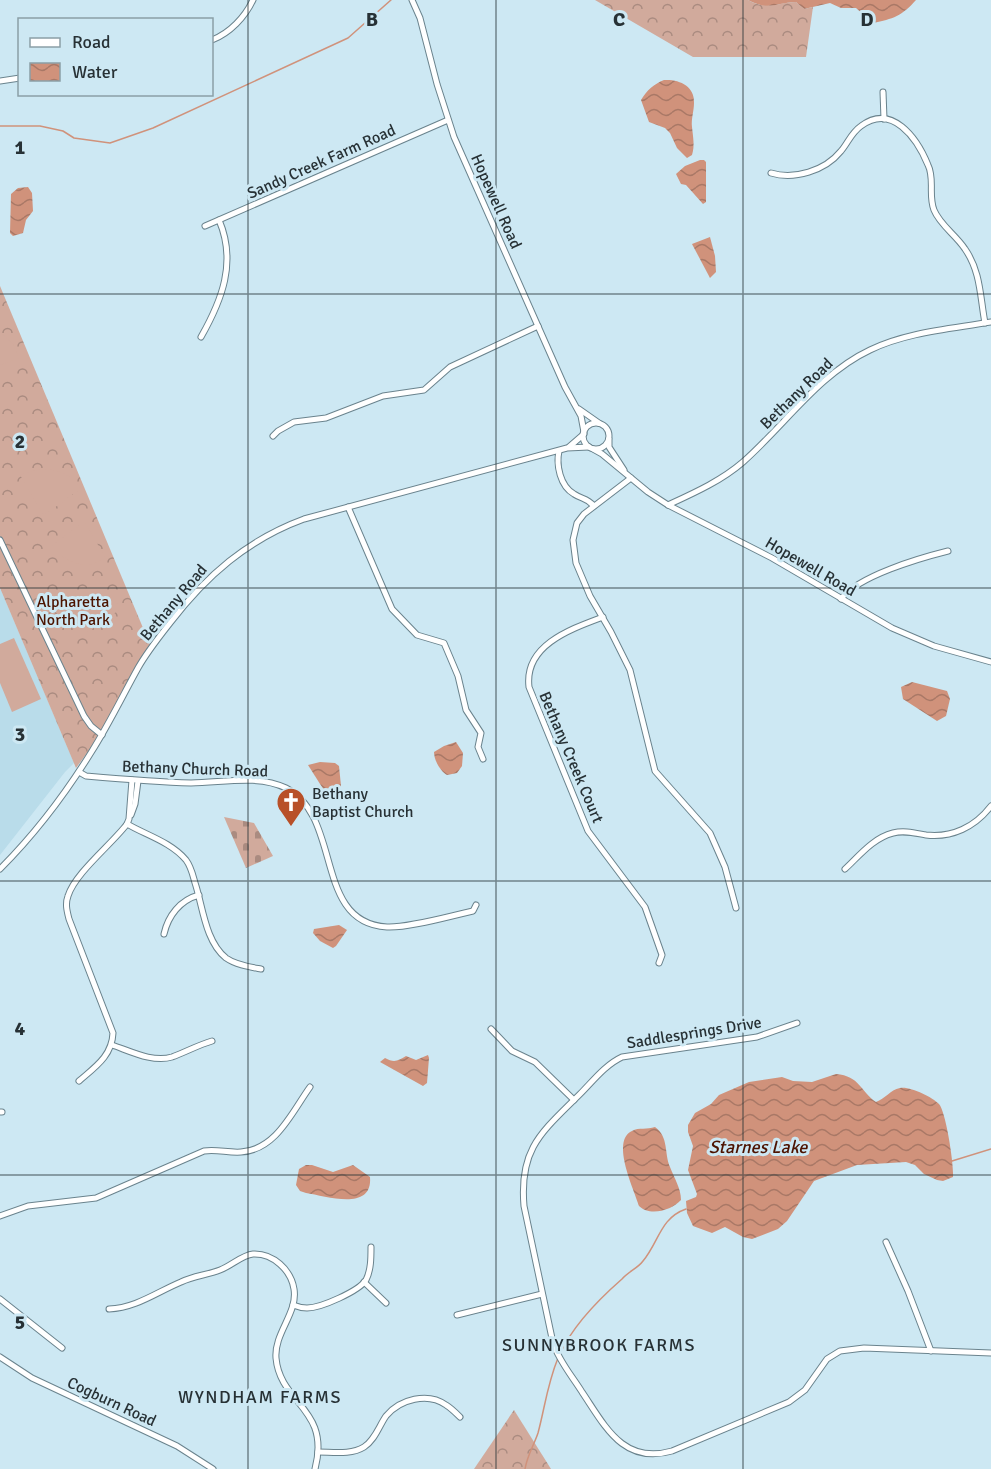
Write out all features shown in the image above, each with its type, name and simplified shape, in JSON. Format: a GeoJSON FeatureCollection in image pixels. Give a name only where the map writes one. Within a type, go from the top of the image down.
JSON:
{"type":"FeatureCollection","features":[{"type":"Feature","properties":{"kind":"street"},"geometry":{"type":"LineString","coordinates":[[213,39],[235,25],[249,9],[253,0]]}},
{"type":"Feature","properties":{"kind":"street","name":"Hopewell Road"},"geometry":{"type":"LineString","coordinates":[[412,0],[420,18],[448,120],[565,387],[576,406],[584,426],[584,433]]}},
{"type":"Feature","properties":{"kind":"street"},"geometry":{"type":"LineString","coordinates":[[0,81],[18,78]]}},
{"type":"Feature","properties":{"kind":"street"},"geometry":{"type":"LineString","coordinates":[[883,92],[884,119]]}},
{"type":"Feature","properties":{"kind":"street"},"geometry":{"type":"LineString","coordinates":[[771,173],[792,177],[821,166],[837,156],[859,127],[869,121],[884,119],[897,122],[906,130],[928,164],[932,180],[933,207],[938,218],[972,260],[978,276],[988,323]]}},
{"type":"Feature","properties":{"kind":"street","name":"Sandy Creek Farm Road"},"geometry":{"type":"LineString","coordinates":[[205,226],[448,120]]}},
{"type":"Feature","properties":{"kind":"street"},"geometry":{"type":"LineString","coordinates":[[201,337],[221,301],[227,267],[226,243],[219,220]]}},
{"type":"Feature","properties":{"kind":"street","name":"Bethany Road"},"geometry":{"type":"LineString","coordinates":[[668,505],[710,485],[734,469],[835,373],[858,356],[897,340],[988,323]]}},
{"type":"Feature","properties":{"kind":"street"},"geometry":{"type":"LineString","coordinates":[[273,436],[294,422],[326,418],[383,396],[423,390],[450,367],[538,326]]}},
{"type":"Feature","properties":{"kind":"street","name":"Hopewell Road"},"geometry":{"type":"LineString","coordinates":[[576,406],[601,425]]}},
{"type":"Feature","properties":{"kind":"street"},"geometry":{"type":"LineString","coordinates":[[593,424],[601,425],[607,430],[609,438],[601,448],[591,448],[584,441],[584,433],[593,424]]}},
{"type":"Feature","properties":{"kind":"street","name":"Bethany Road"},"geometry":{"type":"LineString","coordinates":[[567,448],[584,433]]}},
{"type":"Feature","properties":{"kind":"street","name":"Hopewell Road"},"geometry":{"type":"LineString","coordinates":[[609,438],[609,447],[628,476]]}},
{"type":"Feature","properties":{"kind":"street","name":"Bethany Road"},"geometry":{"type":"LineString","coordinates":[[0,869],[42,821],[78,772],[102,735],[147,654],[183,605],[213,573],[234,556],[273,532],[304,519],[567,448],[591,448]]}},
{"type":"Feature","properties":{"kind":"street","name":"Hopewell Road"},"geometry":{"type":"LineString","coordinates":[[591,448],[668,505],[772,558],[909,637],[958,654],[991,662]]}},
{"type":"Feature","properties":{"kind":"street"},"geometry":{"type":"LineString","coordinates":[[559,451],[560,476],[570,492],[587,498],[594,506]]}},
{"type":"Feature","properties":{"kind":"street"},"geometry":{"type":"LineString","coordinates":[[628,476],[584,514],[577,523],[573,534],[578,569],[630,670],[655,771],[710,833],[725,867],[736,908]]}},
{"type":"Feature","properties":{"kind":"street"},"geometry":{"type":"LineString","coordinates":[[348,507],[392,609],[417,635],[444,643],[458,676],[465,710],[480,733],[478,747],[483,759]]}},
{"type":"Feature","properties":{"kind":"street"},"geometry":{"type":"LineString","coordinates":[[0,540],[84,716],[102,735]]}},
{"type":"Feature","properties":{"kind":"street"},"geometry":{"type":"LineString","coordinates":[[841,598],[848,591],[898,566],[948,551]]}},
{"type":"Feature","properties":{"kind":"street","name":"Bethany Creek Court"},"geometry":{"type":"LineString","coordinates":[[603,617],[551,642],[542,649],[532,663],[528,676],[529,687],[582,821],[594,841],[648,912],[662,955],[659,963]]}},
{"type":"Feature","properties":{"kind":"street","name":"Bethany Church Road"},"geometry":{"type":"LineString","coordinates":[[78,772],[86,776],[135,781],[195,783],[256,781],[275,784],[287,789],[303,802],[314,818],[344,905],[368,923],[397,927],[472,911],[476,905]]}},
{"type":"Feature","properties":{"kind":"street"},"geometry":{"type":"LineString","coordinates":[[80,1081],[105,1058],[112,1045],[113,1031],[69,919],[66,904],[72,888],[128,821],[135,781]]}},
{"type":"Feature","properties":{"kind":"street"},"geometry":{"type":"LineString","coordinates":[[845,869],[873,843],[889,834],[903,831],[940,836],[956,833],[974,823],[991,806]]}},
{"type":"Feature","properties":{"kind":"street"},"geometry":{"type":"LineString","coordinates":[[128,821],[168,845],[185,860],[191,870],[210,934],[218,949],[233,962],[261,969]]}},
{"type":"Feature","properties":{"kind":"street"},"geometry":{"type":"LineString","coordinates":[[164,934],[168,920],[175,910],[188,899],[199,895]]}},
{"type":"Feature","properties":{"kind":"street","name":"Saddlesprings Drive"},"geometry":{"type":"LineString","coordinates":[[797,1023],[757,1037],[622,1057],[609,1065],[548,1124],[538,1137],[528,1157],[523,1176],[524,1206],[553,1343],[560,1359],[612,1436],[627,1447],[645,1453],[659,1454],[672,1451],[789,1402],[804,1390],[826,1359],[840,1350],[864,1348],[991,1353]]}},
{"type":"Feature","properties":{"kind":"street"},"geometry":{"type":"LineString","coordinates":[[491,1029],[512,1051],[535,1062],[573,1100]]}},
{"type":"Feature","properties":{"kind":"street"},"geometry":{"type":"LineString","coordinates":[[112,1045],[160,1059],[170,1058],[212,1041]]}},
{"type":"Feature","properties":{"kind":"street"},"geometry":{"type":"LineString","coordinates":[[0,1216],[28,1206],[96,1198],[204,1150],[243,1152],[260,1148],[278,1134],[310,1087]]}},
{"type":"Feature","properties":{"kind":"street"},"geometry":{"type":"LineString","coordinates":[[886,1242],[908,1290],[930,1352]]}},
{"type":"Feature","properties":{"kind":"street"},"geometry":{"type":"LineString","coordinates":[[293,1305],[305,1308],[316,1306],[349,1293],[364,1282],[370,1269],[371,1247]]}},
{"type":"Feature","properties":{"kind":"street"},"geometry":{"type":"LineString","coordinates":[[110,1309],[133,1305],[182,1281],[220,1270],[251,1254],[268,1257],[287,1271],[294,1287],[293,1305],[278,1340],[277,1364],[283,1380],[314,1423],[318,1452],[315,1469]]}},
{"type":"Feature","properties":{"kind":"street"},"geometry":{"type":"LineString","coordinates":[[364,1282],[386,1303]]}},
{"type":"Feature","properties":{"kind":"street"},"geometry":{"type":"LineString","coordinates":[[457,1316],[542,1294]]}},
{"type":"Feature","properties":{"kind":"street"},"geometry":{"type":"LineString","coordinates":[[0,1299],[62,1347]]}},
{"type":"Feature","properties":{"kind":"street","name":"Cogburn Road"},"geometry":{"type":"LineString","coordinates":[[0,1356],[32,1378],[177,1446],[213,1469]]}},
{"type":"Feature","properties":{"kind":"street"},"geometry":{"type":"LineString","coordinates":[[318,1452],[343,1453],[365,1446],[389,1413],[414,1399],[427,1398],[440,1401],[460,1417]]}},
{"type":"Feature","properties":{"kind":"shaded area"},"geometry":{"type":"Polygon","coordinates":[[[0,588],[74,763],[0,855],[0,588]]]}},
{"type":"Feature","properties":{"kind":"green space"},"geometry":{"type":"Polygon","coordinates":[[[595,0],[748,0],[760,5],[796,2],[804,9],[813,7],[806,57],[693,57],[595,0]]]}},
{"type":"Feature","properties":{"kind":"green space","name":"Alpharetta North Park"},"geometry":{"type":"Polygon","coordinates":[[[0,286],[151,647],[104,730],[76,768],[0,588],[0,286]]]}},
{"type":"Feature","properties":{"kind":"green space"},"geometry":{"type":"Polygon","coordinates":[[[0,332],[13,344],[19,358],[0,365],[0,332]]]}},
{"type":"Feature","properties":{"kind":"green space"},"geometry":{"type":"Polygon","coordinates":[[[40,469],[52,470],[69,476],[80,489],[46,514],[42,513],[20,475],[40,469]]]}},
{"type":"Feature","properties":{"kind":"green space"},"geometry":{"type":"Polygon","coordinates":[[[83,523],[86,524],[105,557],[98,562],[83,565],[69,560],[52,545],[83,523]]]}},
{"type":"Feature","properties":{"kind":"green space"},"geometry":{"type":"Polygon","coordinates":[[[96,578],[120,607],[88,632],[80,618],[80,603],[85,589],[96,578]]]}},
{"type":"Feature","properties":{"kind":"green space"},"geometry":{"type":"Polygon","coordinates":[[[14,638],[41,699],[12,712],[0,683],[0,644],[14,638]]]}},
{"type":"Feature","properties":{"kind":"green space"},"geometry":{"type":"Polygon","coordinates":[[[224,817],[254,823],[273,856],[246,868],[224,817]]]}},
{"type":"Feature","properties":{"kind":"green space"},"geometry":{"type":"Polygon","coordinates":[[[514,1410],[551,1469],[474,1469],[514,1410]]]}},
{"type":"Feature","properties":{"kind":"water"},"geometry":{"type":"Polygon","coordinates":[[[748,0],[916,0],[897,16],[873,23],[856,8],[841,8],[830,3],[804,9],[796,2],[767,6],[748,0]]]}},
{"type":"Feature","properties":{"kind":"water"},"geometry":{"type":"Polygon","coordinates":[[[664,80],[680,82],[689,88],[694,97],[692,124],[694,141],[692,155],[687,158],[677,148],[665,128],[649,122],[641,100],[651,88],[664,80]]]}},
{"type":"Feature","properties":{"kind":"water"},"geometry":{"type":"Polygon","coordinates":[[[700,160],[706,162],[706,202],[703,204],[686,185],[681,184],[676,174],[685,166],[700,160]]]}},
{"type":"Feature","properties":{"kind":"water"},"geometry":{"type":"Polygon","coordinates":[[[28,187],[32,193],[33,211],[26,220],[23,233],[13,236],[10,233],[11,194],[18,188],[28,187]]]}},
{"type":"Feature","properties":{"kind":"water"},"geometry":{"type":"Polygon","coordinates":[[[710,237],[716,272],[710,278],[692,244],[710,237]]]}},
{"type":"Feature","properties":{"kind":"water"},"geometry":{"type":"Polygon","coordinates":[[[912,682],[947,691],[950,699],[946,716],[937,721],[903,699],[901,687],[912,682]]]}},
{"type":"Feature","properties":{"kind":"water"},"geometry":{"type":"Polygon","coordinates":[[[456,742],[463,753],[462,766],[457,773],[447,775],[438,765],[434,752],[456,742]]]}},
{"type":"Feature","properties":{"kind":"water"},"geometry":{"type":"Polygon","coordinates":[[[320,762],[335,763],[339,766],[341,786],[331,795],[327,795],[308,765],[320,762]]]}},
{"type":"Feature","properties":{"kind":"water"},"geometry":{"type":"Polygon","coordinates":[[[339,925],[347,930],[333,948],[320,941],[313,933],[314,929],[339,925]]]}},
{"type":"Feature","properties":{"kind":"water"},"geometry":{"type":"Polygon","coordinates":[[[428,1055],[427,1083],[423,1086],[380,1062],[385,1058],[396,1061],[406,1056],[416,1060],[428,1055]]]}},
{"type":"Feature","properties":{"kind":"water","name":"Starnes Lake"},"geometry":{"type":"Polygon","coordinates":[[[836,1074],[844,1075],[855,1081],[876,1102],[893,1091],[904,1088],[921,1093],[939,1104],[949,1139],[953,1177],[943,1181],[937,1180],[924,1174],[915,1165],[906,1162],[857,1165],[814,1181],[787,1221],[778,1229],[752,1239],[743,1237],[725,1227],[712,1233],[693,1226],[687,1213],[686,1201],[696,1197],[697,1194],[688,1170],[693,1146],[688,1125],[695,1113],[711,1104],[719,1095],[749,1082],[782,1077],[793,1081],[812,1082],[836,1074]]]}},
{"type":"Feature","properties":{"kind":"water"},"geometry":{"type":"Polygon","coordinates":[[[655,1127],[664,1140],[668,1162],[679,1187],[681,1200],[667,1209],[655,1212],[639,1206],[626,1167],[623,1145],[626,1136],[632,1131],[655,1127]]]}},
{"type":"Feature","properties":{"kind":"water"},"geometry":{"type":"Polygon","coordinates":[[[306,1165],[333,1172],[353,1165],[370,1177],[369,1188],[364,1195],[347,1199],[300,1191],[296,1185],[299,1169],[306,1165]]]}},
{"type":"Feature","properties":{"kind":"waterway"},"geometry":{"type":"LineString","coordinates":[[0,126],[40,126],[63,131],[74,138],[110,143],[153,128],[348,38],[391,0]]}},
{"type":"Feature","properties":{"kind":"waterway"},"geometry":{"type":"LineString","coordinates":[[952,1161],[991,1149]]}},
{"type":"Feature","properties":{"kind":"waterway"},"geometry":{"type":"LineString","coordinates":[[560,1354],[565,1343],[595,1304],[641,1263],[665,1224],[677,1213],[686,1209]]}},
{"type":"Feature","properties":{"kind":"waterway"},"geometry":{"type":"LineString","coordinates":[[525,1469],[538,1433],[558,1358]]}},
{"type":"Feature","properties":{"kind":"place","name":"Bethany Baptist Church"},"geometry":{"type":"Point","coordinates":[291,828]}},
{"type":"Feature","properties":{"kind":"district","name":"SUNNYBROOK FARMS"},"geometry":{"type":"Point","coordinates":[599,1345]}},
{"type":"Feature","properties":{"kind":"district","name":"WYNDHAM FARMS"},"geometry":{"type":"Point","coordinates":[260,1397]}}]}
